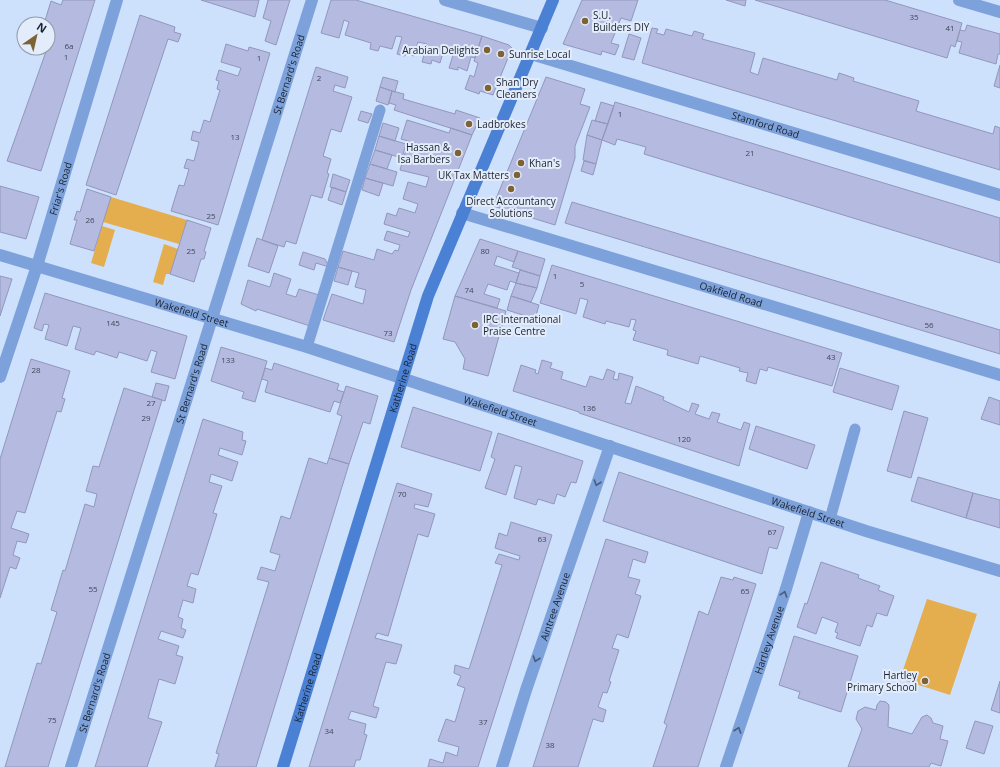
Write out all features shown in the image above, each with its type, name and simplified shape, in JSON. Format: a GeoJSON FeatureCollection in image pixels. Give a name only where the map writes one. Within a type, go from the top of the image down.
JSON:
{"type":"FeatureCollection","features":[{"type":"Feature","properties":{"kind":"main road","name":"Katherine Road"},"geometry":{"type":"LineString","coordinates":[[283,767],[428,296],[553,0]]}},
{"type":"Feature","properties":{"kind":"street","name":"Friar's Road"},"geometry":{"type":"LineString","coordinates":[[0,377],[37,266],[117,0]]}},
{"type":"Feature","properties":{"kind":"street","name":"St Bernard's Road"},"geometry":{"type":"LineString","coordinates":[[72,767],[312,0]]}},
{"type":"Feature","properties":{"kind":"street"},"geometry":{"type":"LineString","coordinates":[[445,0],[542,28]]}},
{"type":"Feature","properties":{"kind":"street"},"geometry":{"type":"LineString","coordinates":[[959,0],[1000,12]]}},
{"type":"Feature","properties":{"kind":"street","name":"Stamford Road"},"geometry":{"type":"LineString","coordinates":[[531,54],[1000,195]]}},
{"type":"Feature","properties":{"kind":"street","name":"Oakfield Road"},"geometry":{"type":"LineString","coordinates":[[462,213],[1000,375]]}},
{"type":"Feature","properties":{"kind":"street","name":"Wakefield Street"},"geometry":{"type":"LineString","coordinates":[[0,255],[306,347],[830,519],[1000,571]]}},
{"type":"Feature","properties":{"kind":"street","name":"Aintree Avenue"},"geometry":{"type":"LineString","coordinates":[[502,767],[526,690],[610,446]]}},
{"type":"Feature","properties":{"kind":"street","name":"Hartley Avenue"},"geometry":{"type":"LineString","coordinates":[[726,767],[786,589],[809,512]]}},
{"type":"Feature","properties":{"kind":"lane"},"geometry":{"type":"LineString","coordinates":[[306,347],[380,110]]}},
{"type":"Feature","properties":{"kind":"lane"},"geometry":{"type":"LineString","coordinates":[[830,519],[855,429]]}},
{"type":"Feature","properties":{"kind":"shaded area"},"geometry":{"type":"Polygon","coordinates":[[[111,197],[187,220],[179,244],[103,222],[111,197]]]}},
{"type":"Feature","properties":{"kind":"shaded area"},"geometry":{"type":"Polygon","coordinates":[[[102,226],[115,230],[104,267],[91,263],[102,226]]]}},
{"type":"Feature","properties":{"kind":"shaded area"},"geometry":{"type":"Polygon","coordinates":[[[164,244],[178,249],[170,274],[166,274],[163,285],[153,282],[164,244]]]}},
{"type":"Feature","properties":{"kind":"shaded area"},"geometry":{"type":"Polygon","coordinates":[[[927,599],[977,614],[950,695],[900,679],[927,599]]]}},
{"type":"Feature","properties":{"kind":"building"},"geometry":{"type":"Polygon","coordinates":[[[63,0],[95,0],[41,171],[7,161],[44,56],[56,56],[56,16],[46,16],[51,1],[61,5],[63,0]]]}},
{"type":"Feature","properties":{"kind":"building"},"geometry":{"type":"Polygon","coordinates":[[[201,0],[259,0],[255,17],[201,0]]]}},
{"type":"Feature","properties":{"kind":"building"},"geometry":{"type":"Polygon","coordinates":[[[268,0],[290,0],[276,45],[265,41],[271,21],[263,18],[268,0]]]}},
{"type":"Feature","properties":{"kind":"building"},"geometry":{"type":"Polygon","coordinates":[[[331,0],[356,0],[482,36],[475,58],[471,57],[467,71],[458,67],[458,70],[449,68],[454,52],[444,49],[440,63],[432,60],[431,64],[422,62],[427,44],[418,42],[414,56],[406,53],[405,56],[397,54],[402,37],[396,36],[392,49],[380,46],[378,51],[370,49],[371,43],[345,35],[349,22],[344,20],[339,38],[321,33],[331,0]]]}},
{"type":"Feature","properties":{"kind":"building"},"geometry":{"type":"Polygon","coordinates":[[[582,0],[638,0],[631,21],[621,18],[611,43],[619,45],[615,55],[602,51],[601,55],[563,44],[582,0]]]}},
{"type":"Feature","properties":{"kind":"building"},"geometry":{"type":"Polygon","coordinates":[[[726,0],[746,0],[745,6],[726,0]]]}},
{"type":"Feature","properties":{"kind":"building"},"geometry":{"type":"Polygon","coordinates":[[[755,0],[885,0],[962,23],[955,47],[951,45],[947,58],[755,0]]]}},
{"type":"Feature","properties":{"kind":"building"},"geometry":{"type":"Polygon","coordinates":[[[140,15],[175,27],[174,32],[181,34],[178,42],[168,39],[116,195],[86,185],[140,15]]]}},
{"type":"Feature","properties":{"kind":"building"},"geometry":{"type":"Polygon","coordinates":[[[967,25],[1000,34],[1000,54],[998,54],[996,64],[959,53],[962,42],[957,41],[960,30],[965,31],[967,25]]]}},
{"type":"Feature","properties":{"kind":"building"},"geometry":{"type":"Polygon","coordinates":[[[652,28],[658,29],[656,33],[664,35],[666,29],[692,36],[694,31],[704,34],[702,39],[755,53],[750,72],[758,75],[763,58],[837,80],[839,73],[854,78],[853,81],[919,101],[916,111],[993,134],[995,126],[1000,128],[1000,170],[642,63],[652,28]]]}},
{"type":"Feature","properties":{"kind":"building"},"geometry":{"type":"Polygon","coordinates":[[[629,34],[641,38],[634,60],[622,57],[629,34]]]}},
{"type":"Feature","properties":{"kind":"building"},"geometry":{"type":"Polygon","coordinates":[[[482,36],[509,45],[512,48],[493,95],[480,91],[479,94],[465,89],[470,75],[474,77],[478,63],[474,61],[482,36]]]}},
{"type":"Feature","properties":{"kind":"building"},"geometry":{"type":"Polygon","coordinates":[[[226,44],[248,51],[249,47],[270,53],[218,225],[171,211],[179,185],[184,186],[189,169],[184,168],[187,159],[194,161],[199,142],[191,140],[193,131],[200,133],[204,120],[210,122],[220,90],[217,89],[219,81],[216,80],[219,70],[238,76],[241,68],[221,62],[226,44]]]}},
{"type":"Feature","properties":{"kind":"building"},"geometry":{"type":"Polygon","coordinates":[[[1000,65],[1000,88],[994,86],[1000,65]]]}},
{"type":"Feature","properties":{"kind":"building"},"geometry":{"type":"Polygon","coordinates":[[[316,67],[348,77],[345,88],[335,85],[333,91],[352,97],[341,132],[331,129],[323,156],[331,159],[327,173],[329,174],[322,198],[311,195],[296,244],[286,241],[284,247],[262,240],[316,67]]]}},
{"type":"Feature","properties":{"kind":"building"},"geometry":{"type":"Polygon","coordinates":[[[383,77],[398,81],[395,92],[380,87],[383,77]]]}},
{"type":"Feature","properties":{"kind":"building"},"geometry":{"type":"Polygon","coordinates":[[[546,77],[585,89],[580,104],[590,107],[575,146],[575,158],[555,225],[493,206],[546,77]]]}},
{"type":"Feature","properties":{"kind":"building"},"geometry":{"type":"Polygon","coordinates":[[[380,87],[392,91],[388,105],[376,101],[380,87]]]}},
{"type":"Feature","properties":{"kind":"building"},"geometry":{"type":"Polygon","coordinates":[[[392,91],[404,94],[403,99],[455,114],[456,110],[480,118],[472,135],[394,110],[396,105],[389,103],[392,91]]]}},
{"type":"Feature","properties":{"kind":"building"},"geometry":{"type":"Polygon","coordinates":[[[601,102],[614,106],[608,124],[595,121],[601,102]]]}},
{"type":"Feature","properties":{"kind":"building"},"geometry":{"type":"Polygon","coordinates":[[[615,102],[1000,218],[1000,263],[644,154],[646,147],[617,139],[615,145],[602,140],[615,102]]]}},
{"type":"Feature","properties":{"kind":"building"},"geometry":{"type":"Polygon","coordinates":[[[361,111],[372,114],[368,123],[358,120],[361,111]]]}},
{"type":"Feature","properties":{"kind":"building"},"geometry":{"type":"Polygon","coordinates":[[[407,120],[449,133],[451,128],[472,135],[411,290],[394,342],[323,320],[332,294],[363,304],[366,290],[355,287],[359,273],[338,267],[343,251],[374,260],[377,249],[392,254],[395,250],[398,251],[400,245],[384,240],[387,231],[408,237],[410,232],[384,224],[387,213],[396,216],[399,208],[415,213],[418,204],[403,199],[408,182],[426,187],[429,177],[400,170],[406,150],[419,153],[422,145],[401,139],[407,120]]]}},
{"type":"Feature","properties":{"kind":"building"},"geometry":{"type":"Polygon","coordinates":[[[592,120],[608,124],[602,140],[587,135],[592,120]]]}},
{"type":"Feature","properties":{"kind":"building"},"geometry":{"type":"Polygon","coordinates":[[[383,123],[399,128],[395,141],[379,136],[383,123]]]}},
{"type":"Feature","properties":{"kind":"building"},"geometry":{"type":"Polygon","coordinates":[[[587,135],[602,140],[596,164],[583,160],[587,135]]]}},
{"type":"Feature","properties":{"kind":"building"},"geometry":{"type":"Polygon","coordinates":[[[379,136],[406,144],[402,158],[375,150],[379,136]]]}},
{"type":"Feature","properties":{"kind":"building"},"geometry":{"type":"Polygon","coordinates":[[[375,150],[392,155],[387,169],[370,164],[375,150]]]}},
{"type":"Feature","properties":{"kind":"building"},"geometry":{"type":"Polygon","coordinates":[[[584,161],[596,164],[593,175],[581,171],[584,161]]]}},
{"type":"Feature","properties":{"kind":"building"},"geometry":{"type":"Polygon","coordinates":[[[370,164],[397,172],[393,186],[365,178],[370,164]]]}},
{"type":"Feature","properties":{"kind":"building"},"geometry":{"type":"Polygon","coordinates":[[[333,174],[350,180],[346,192],[330,187],[333,174]]]}},
{"type":"Feature","properties":{"kind":"building"},"geometry":{"type":"Polygon","coordinates":[[[365,178],[383,183],[379,196],[362,190],[365,178]]]}},
{"type":"Feature","properties":{"kind":"building"},"geometry":{"type":"Polygon","coordinates":[[[0,186],[39,197],[26,239],[0,232],[0,186]]]}},
{"type":"Feature","properties":{"kind":"building"},"geometry":{"type":"Polygon","coordinates":[[[332,187],[346,192],[342,205],[328,200],[332,187]]]}},
{"type":"Feature","properties":{"kind":"building"},"geometry":{"type":"Polygon","coordinates":[[[87,189],[111,197],[94,251],[70,244],[77,220],[74,220],[77,211],[80,212],[87,189]]]}},
{"type":"Feature","properties":{"kind":"building"},"geometry":{"type":"Polygon","coordinates":[[[572,202],[1000,330],[1000,354],[565,223],[572,202]]]}},
{"type":"Feature","properties":{"kind":"building"},"geometry":{"type":"Polygon","coordinates":[[[187,220],[211,228],[204,251],[206,252],[204,259],[201,259],[194,282],[170,274],[187,220]]]}},
{"type":"Feature","properties":{"kind":"building"},"geometry":{"type":"Polygon","coordinates":[[[257,238],[278,246],[269,273],[248,266],[257,238]]]}},
{"type":"Feature","properties":{"kind":"building"},"geometry":{"type":"Polygon","coordinates":[[[480,239],[518,251],[514,262],[497,256],[494,265],[519,273],[516,283],[510,281],[507,290],[488,284],[484,294],[500,299],[497,308],[455,296],[480,239]]]}},
{"type":"Feature","properties":{"kind":"building"},"geometry":{"type":"Polygon","coordinates":[[[518,251],[545,259],[540,276],[512,267],[518,251]]]}},
{"type":"Feature","properties":{"kind":"building"},"geometry":{"type":"Polygon","coordinates":[[[303,252],[325,259],[329,267],[316,263],[314,270],[299,265],[303,252]]]}},
{"type":"Feature","properties":{"kind":"building"},"geometry":{"type":"Polygon","coordinates":[[[552,265],[842,353],[832,386],[768,367],[767,371],[760,369],[756,384],[746,381],[748,373],[739,371],[740,368],[700,356],[698,364],[667,355],[668,350],[633,340],[636,331],[633,330],[636,320],[631,319],[629,327],[606,321],[605,324],[583,317],[588,300],[580,298],[576,314],[540,303],[552,265]]]}},
{"type":"Feature","properties":{"kind":"building"},"geometry":{"type":"Polygon","coordinates":[[[338,267],[352,271],[348,285],[334,281],[338,267]]]}},
{"type":"Feature","properties":{"kind":"building"},"geometry":{"type":"Polygon","coordinates":[[[520,270],[540,276],[537,288],[516,283],[520,270]]]}},
{"type":"Feature","properties":{"kind":"building"},"geometry":{"type":"Polygon","coordinates":[[[274,273],[291,279],[286,294],[296,297],[299,289],[319,295],[310,326],[257,309],[256,311],[241,304],[248,280],[270,287],[274,273]]]}},
{"type":"Feature","properties":{"kind":"building"},"geometry":{"type":"Polygon","coordinates":[[[0,276],[12,279],[0,316],[0,276]]]}},
{"type":"Feature","properties":{"kind":"building"},"geometry":{"type":"Polygon","coordinates":[[[516,283],[537,288],[531,302],[511,296],[516,283]]]}},
{"type":"Feature","properties":{"kind":"building"},"geometry":{"type":"Polygon","coordinates":[[[45,293],[187,336],[175,379],[151,372],[157,352],[151,350],[147,361],[119,352],[117,358],[96,351],[94,355],[75,349],[81,328],[73,326],[67,346],[45,339],[49,325],[44,324],[42,331],[34,328],[45,293]]]}},
{"type":"Feature","properties":{"kind":"building","name":"IPC International Praise Centre"},"geometry":{"type":"Polygon","coordinates":[[[455,296],[506,311],[488,376],[463,369],[465,359],[455,342],[443,339],[455,296]]]}},
{"type":"Feature","properties":{"kind":"building"},"geometry":{"type":"Polygon","coordinates":[[[511,296],[539,305],[535,319],[507,310],[511,296]]]}},
{"type":"Feature","properties":{"kind":"building"},"geometry":{"type":"Polygon","coordinates":[[[221,347],[267,361],[255,402],[242,398],[244,392],[211,381],[221,347]]]}},
{"type":"Feature","properties":{"kind":"building"},"geometry":{"type":"Polygon","coordinates":[[[31,359],[70,371],[62,398],[65,399],[61,412],[57,411],[25,513],[17,511],[11,528],[29,534],[26,543],[17,541],[13,555],[20,558],[16,569],[10,567],[0,598],[0,459],[31,359]]]}},
{"type":"Feature","properties":{"kind":"building"},"geometry":{"type":"Polygon","coordinates":[[[542,360],[552,363],[550,368],[563,372],[561,379],[586,387],[590,376],[603,380],[607,369],[615,372],[613,379],[618,380],[619,373],[633,377],[625,403],[631,404],[636,386],[664,397],[663,400],[689,412],[692,403],[699,405],[695,414],[709,419],[712,412],[720,414],[717,422],[741,430],[744,422],[750,424],[739,466],[513,391],[521,365],[536,370],[535,373],[538,374],[542,360]]]}},
{"type":"Feature","properties":{"kind":"building"},"geometry":{"type":"Polygon","coordinates":[[[274,363],[339,384],[337,390],[344,392],[340,403],[334,401],[330,412],[265,392],[268,381],[262,379],[265,368],[272,370],[274,363]]]}},
{"type":"Feature","properties":{"kind":"building"},"geometry":{"type":"Polygon","coordinates":[[[840,368],[899,386],[892,410],[833,392],[840,368]]]}},
{"type":"Feature","properties":{"kind":"building"},"geometry":{"type":"Polygon","coordinates":[[[156,383],[169,386],[165,401],[152,397],[156,383]]]}},
{"type":"Feature","properties":{"kind":"building"},"geometry":{"type":"Polygon","coordinates":[[[346,386],[378,396],[370,424],[363,422],[349,464],[329,458],[342,416],[337,414],[346,386]]]}},
{"type":"Feature","properties":{"kind":"building"},"geometry":{"type":"Polygon","coordinates":[[[124,388],[162,400],[48,767],[5,767],[37,663],[41,664],[57,612],[51,610],[63,570],[65,571],[85,504],[94,507],[97,494],[86,491],[93,466],[99,467],[124,388]]]}},
{"type":"Feature","properties":{"kind":"building"},"geometry":{"type":"Polygon","coordinates":[[[989,397],[1000,401],[1000,425],[981,419],[989,397]]]}},
{"type":"Feature","properties":{"kind":"building"},"geometry":{"type":"Polygon","coordinates":[[[413,407],[492,432],[480,471],[401,447],[413,407]]]}},
{"type":"Feature","properties":{"kind":"building"},"geometry":{"type":"Polygon","coordinates":[[[904,411],[928,418],[911,478],[887,471],[904,411]]]}},
{"type":"Feature","properties":{"kind":"building"},"geometry":{"type":"Polygon","coordinates":[[[203,419],[243,432],[242,440],[246,441],[242,455],[220,448],[218,455],[238,462],[232,481],[211,474],[209,482],[222,486],[213,513],[217,514],[198,575],[191,573],[187,586],[196,589],[193,603],[183,600],[178,617],[183,619],[181,628],[186,630],[183,638],[161,631],[158,639],[179,646],[176,655],[183,657],[175,684],[159,679],[148,718],[162,722],[147,767],[95,767],[203,419]]]}},
{"type":"Feature","properties":{"kind":"building"},"geometry":{"type":"Polygon","coordinates":[[[756,426],[815,445],[807,469],[749,449],[756,426]]]}},
{"type":"Feature","properties":{"kind":"building"},"geometry":{"type":"Polygon","coordinates":[[[498,433],[583,461],[576,483],[571,482],[565,497],[557,494],[554,504],[538,499],[536,505],[514,498],[522,467],[515,465],[506,495],[485,488],[495,459],[491,457],[498,433]]]}},
{"type":"Feature","properties":{"kind":"building"},"geometry":{"type":"Polygon","coordinates":[[[309,458],[327,464],[329,458],[349,464],[256,767],[215,767],[219,754],[216,753],[269,582],[257,579],[261,567],[275,571],[280,555],[270,552],[281,516],[290,519],[309,458]]]}},
{"type":"Feature","properties":{"kind":"building"},"geometry":{"type":"Polygon","coordinates":[[[619,472],[784,527],[777,549],[769,547],[762,574],[603,521],[619,472]]]}},
{"type":"Feature","properties":{"kind":"building"},"geometry":{"type":"Polygon","coordinates":[[[918,477],[973,493],[966,518],[911,501],[918,477]]]}},
{"type":"Feature","properties":{"kind":"building"},"geometry":{"type":"Polygon","coordinates":[[[397,483],[432,494],[428,507],[415,504],[414,508],[435,514],[428,537],[418,534],[388,636],[377,633],[375,638],[402,645],[396,664],[386,662],[373,706],[379,708],[376,718],[351,711],[348,719],[366,724],[364,734],[367,735],[360,760],[356,760],[354,767],[309,767],[397,483]]]}},
{"type":"Feature","properties":{"kind":"building"},"geometry":{"type":"Polygon","coordinates":[[[973,493],[1000,500],[1000,528],[966,518],[973,493]]]}},
{"type":"Feature","properties":{"kind":"building"},"geometry":{"type":"Polygon","coordinates":[[[511,522],[552,535],[478,767],[428,767],[430,759],[443,763],[446,752],[457,756],[459,747],[438,741],[446,719],[455,722],[465,688],[457,685],[461,676],[454,673],[455,665],[469,669],[502,565],[495,563],[499,554],[519,560],[520,556],[495,548],[499,533],[507,536],[511,522]]]}},
{"type":"Feature","properties":{"kind":"building"},"geometry":{"type":"Polygon","coordinates":[[[606,539],[648,552],[645,563],[633,559],[628,577],[640,580],[635,594],[641,596],[628,638],[617,634],[612,648],[619,650],[609,681],[611,682],[607,693],[603,692],[598,707],[606,710],[603,722],[593,719],[578,767],[533,767],[606,539]]]}},
{"type":"Feature","properties":{"kind":"building"},"geometry":{"type":"Polygon","coordinates":[[[821,562],[859,575],[858,578],[880,586],[878,590],[894,596],[887,616],[877,613],[872,627],[867,625],[860,646],[836,638],[838,633],[835,632],[838,623],[822,617],[816,634],[797,627],[805,603],[807,604],[821,562]]]}},
{"type":"Feature","properties":{"kind":"building"},"geometry":{"type":"Polygon","coordinates":[[[721,577],[733,580],[734,577],[756,584],[698,767],[653,767],[667,725],[664,723],[699,611],[708,615],[721,577]]]}},
{"type":"Feature","properties":{"kind":"building"},"geometry":{"type":"Polygon","coordinates":[[[794,636],[858,656],[841,712],[798,698],[800,692],[779,685],[794,636]]]}},
{"type":"Feature","properties":{"kind":"building"},"geometry":{"type":"Polygon","coordinates":[[[1000,681],[1000,713],[991,710],[1000,681]]]}},
{"type":"Feature","properties":{"kind":"building"},"geometry":{"type":"Polygon","coordinates":[[[880,701],[886,702],[889,705],[888,727],[912,734],[922,717],[927,715],[931,718],[933,723],[943,726],[940,739],[948,741],[941,766],[931,763],[929,767],[848,767],[862,729],[856,719],[858,711],[865,707],[876,710],[880,701]]]}},
{"type":"Feature","properties":{"kind":"building"},"geometry":{"type":"Polygon","coordinates":[[[975,721],[993,726],[984,754],[966,748],[975,721]]]}},
{"type":"Feature","properties":{"kind":"place","name":"S.U. Builders DIY"},"geometry":{"type":"Point","coordinates":[585,21]}},
{"type":"Feature","properties":{"kind":"place","name":"Arabian Delights"},"geometry":{"type":"Point","coordinates":[487,50]}},
{"type":"Feature","properties":{"kind":"place","name":"Sunrise Local"},"geometry":{"type":"Point","coordinates":[501,54]}},
{"type":"Feature","properties":{"kind":"place","name":"Shan Dry Cleaners"},"geometry":{"type":"Point","coordinates":[488,88]}},
{"type":"Feature","properties":{"kind":"place","name":"Ladbrokes"},"geometry":{"type":"Point","coordinates":[469,124]}},
{"type":"Feature","properties":{"kind":"place","name":"Hassan & Isa Barbers"},"geometry":{"type":"Point","coordinates":[458,153]}},
{"type":"Feature","properties":{"kind":"place","name":"Khan's"},"geometry":{"type":"Point","coordinates":[521,163]}},
{"type":"Feature","properties":{"kind":"place","name":"UK Tax Matters"},"geometry":{"type":"Point","coordinates":[517,175]}},
{"type":"Feature","properties":{"kind":"place","name":"Direct Accountancy Solutions"},"geometry":{"type":"Point","coordinates":[511,189]}},
{"type":"Feature","properties":{"kind":"place","name":"IPC International Praise Centre"},"geometry":{"type":"Point","coordinates":[475,325]}},
{"type":"Feature","properties":{"kind":"place","name":"Hartley Primary School"},"geometry":{"type":"Point","coordinates":[925,681]}}]}
